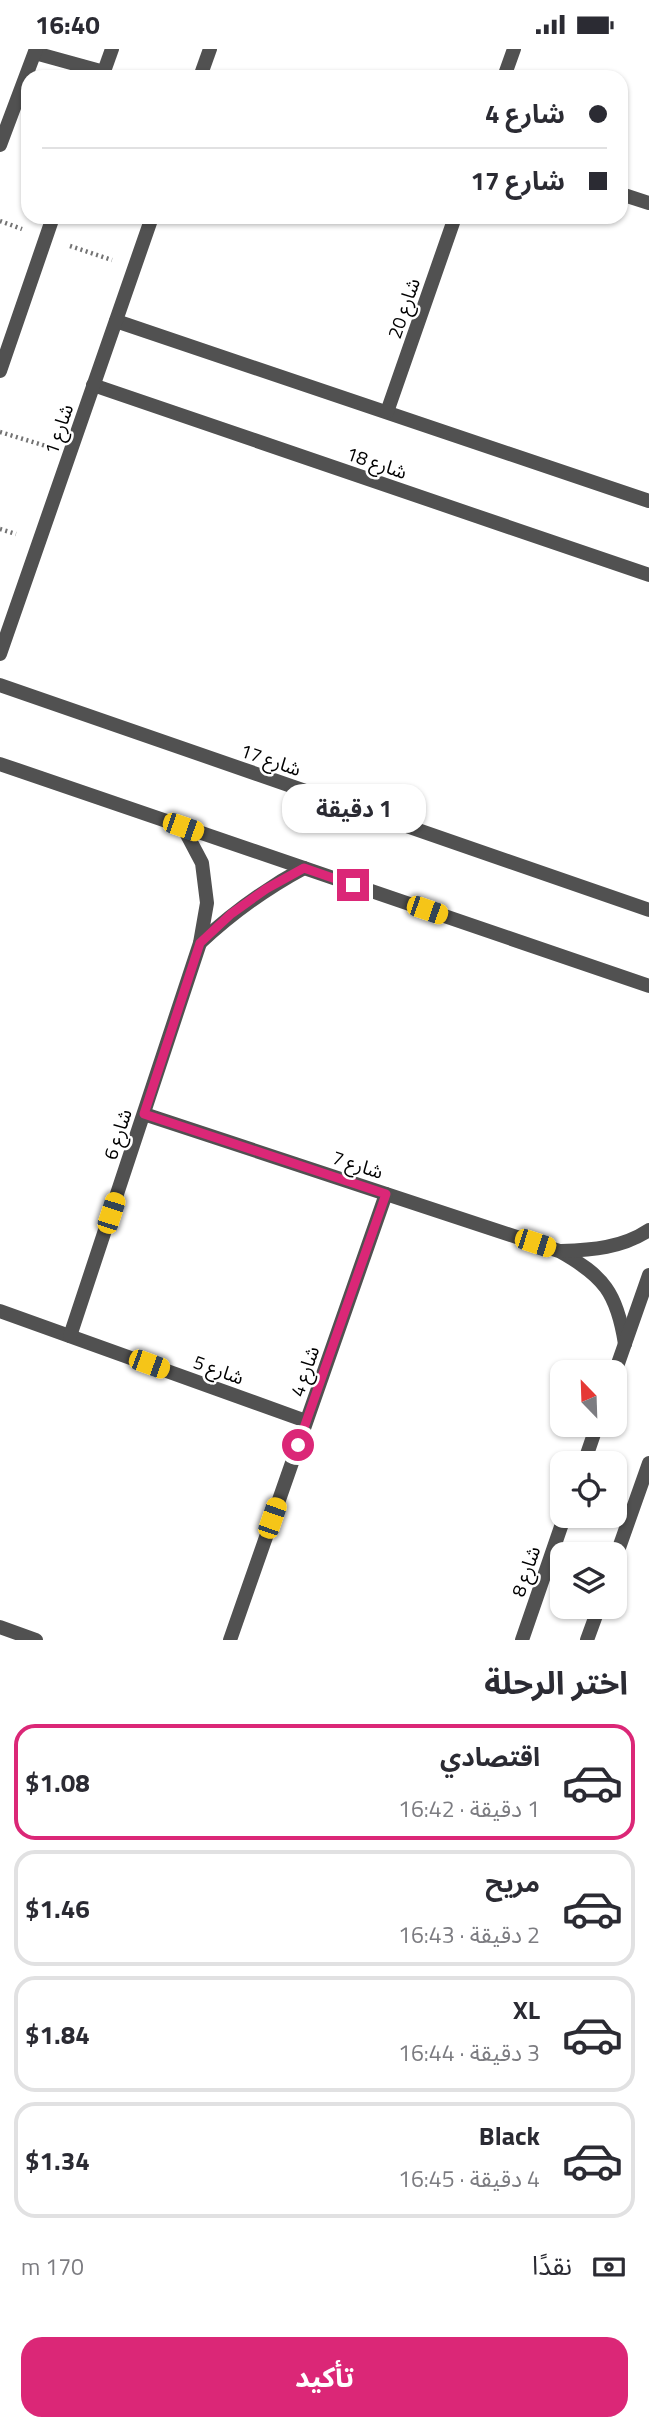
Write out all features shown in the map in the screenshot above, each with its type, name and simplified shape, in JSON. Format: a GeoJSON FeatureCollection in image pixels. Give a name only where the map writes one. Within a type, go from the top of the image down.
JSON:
{"type":"FeatureCollection","features":[{"type":"Feature","properties":{"kind":"street"},"geometry":{"type":"LineString","coordinates":[[105,70],[112,49]]}},
{"type":"Feature","properties":{"kind":"street"},"geometry":{"type":"LineString","coordinates":[[202,70],[210,49]]}},
{"type":"Feature","properties":{"kind":"street"},"geometry":{"type":"LineString","coordinates":[[506,70],[514,49]]}},
{"type":"Feature","properties":{"kind":"street"},"geometry":{"type":"LineString","coordinates":[[28,70],[35,51],[89,70]]}},
{"type":"Feature","properties":{"kind":"street"},"geometry":{"type":"LineString","coordinates":[[0,145],[21,89]]}},
{"type":"Feature","properties":{"kind":"street"},"geometry":{"type":"LineString","coordinates":[[628,196],[649,204]]}},
{"type":"Feature","properties":{"kind":"street"},"geometry":{"type":"LineString","coordinates":[[0,370],[51,224]]}},
{"type":"Feature","properties":{"kind":"street","name":"شارع 1"},"geometry":{"type":"LineString","coordinates":[[0,654],[150,224]]}},
{"type":"Feature","properties":{"kind":"street","name":"شارع 20"},"geometry":{"type":"LineString","coordinates":[[387,412],[453,224]]}},
{"type":"Feature","properties":{"kind":"street"},"geometry":{"type":"LineString","coordinates":[[116,321],[649,501]]}},
{"type":"Feature","properties":{"kind":"street","name":"شارع 18"},"geometry":{"type":"LineString","coordinates":[[93,385],[649,575]]}},
{"type":"Feature","properties":{"kind":"street","name":"شارع 17"},"geometry":{"type":"LineString","coordinates":[[0,685],[649,910]]}},
{"type":"Feature","properties":{"kind":"street"},"geometry":{"type":"LineString","coordinates":[[0,764],[649,986]]}},
{"type":"Feature","properties":{"kind":"street","name":"شارع 6"},"geometry":{"type":"LineString","coordinates":[[70,1336],[200,943],[207,903],[202,863],[183,827]]}},
{"type":"Feature","properties":{"kind":"street","name":"شارع 6"},"geometry":{"type":"LineString","coordinates":[[200,943],[231,914],[266,889],[304,868]]}},
{"type":"Feature","properties":{"kind":"street","name":"شارع 7"},"geometry":{"type":"LineString","coordinates":[[144,1114],[559,1251],[586,1266],[607,1287],[620,1314],[625,1344]]}},
{"type":"Feature","properties":{"kind":"street","name":"شارع 4"},"geometry":{"type":"LineString","coordinates":[[230,1640],[386,1194]]}},
{"type":"Feature","properties":{"kind":"street","name":"شارع 7"},"geometry":{"type":"LineString","coordinates":[[559,1251],[599,1250],[637,1238],[649,1230]]}},
{"type":"Feature","properties":{"kind":"street"},"geometry":{"type":"LineString","coordinates":[[619,1360],[649,1275]]}},
{"type":"Feature","properties":{"kind":"street","name":"شارع 5"},"geometry":{"type":"LineString","coordinates":[[0,1311],[306,1421]]}},
{"type":"Feature","properties":{"kind":"street"},"geometry":{"type":"LineString","coordinates":[[621,1542],[649,1463]]}},
{"type":"Feature","properties":{"kind":"street","name":"شارع 8"},"geometry":{"type":"LineString","coordinates":[[522,1640],[561,1528]]}},
{"type":"Feature","properties":{"kind":"street"},"geometry":{"type":"LineString","coordinates":[[587,1640],[595,1619]]}},
{"type":"Feature","properties":{"kind":"street"},"geometry":{"type":"LineString","coordinates":[[0,1627],[36,1640]]}},
{"type":"Feature","properties":{"kind":"path"},"geometry":{"type":"LineString","coordinates":[[0,432],[69,454]]}},
{"type":"Feature","properties":{"kind":"route"},"geometry":{"type":"LineString","coordinates":[[298,1445],[386,1194],[144,1114],[200,943],[231,914],[266,889],[304,868],[353,885]]}}]}
